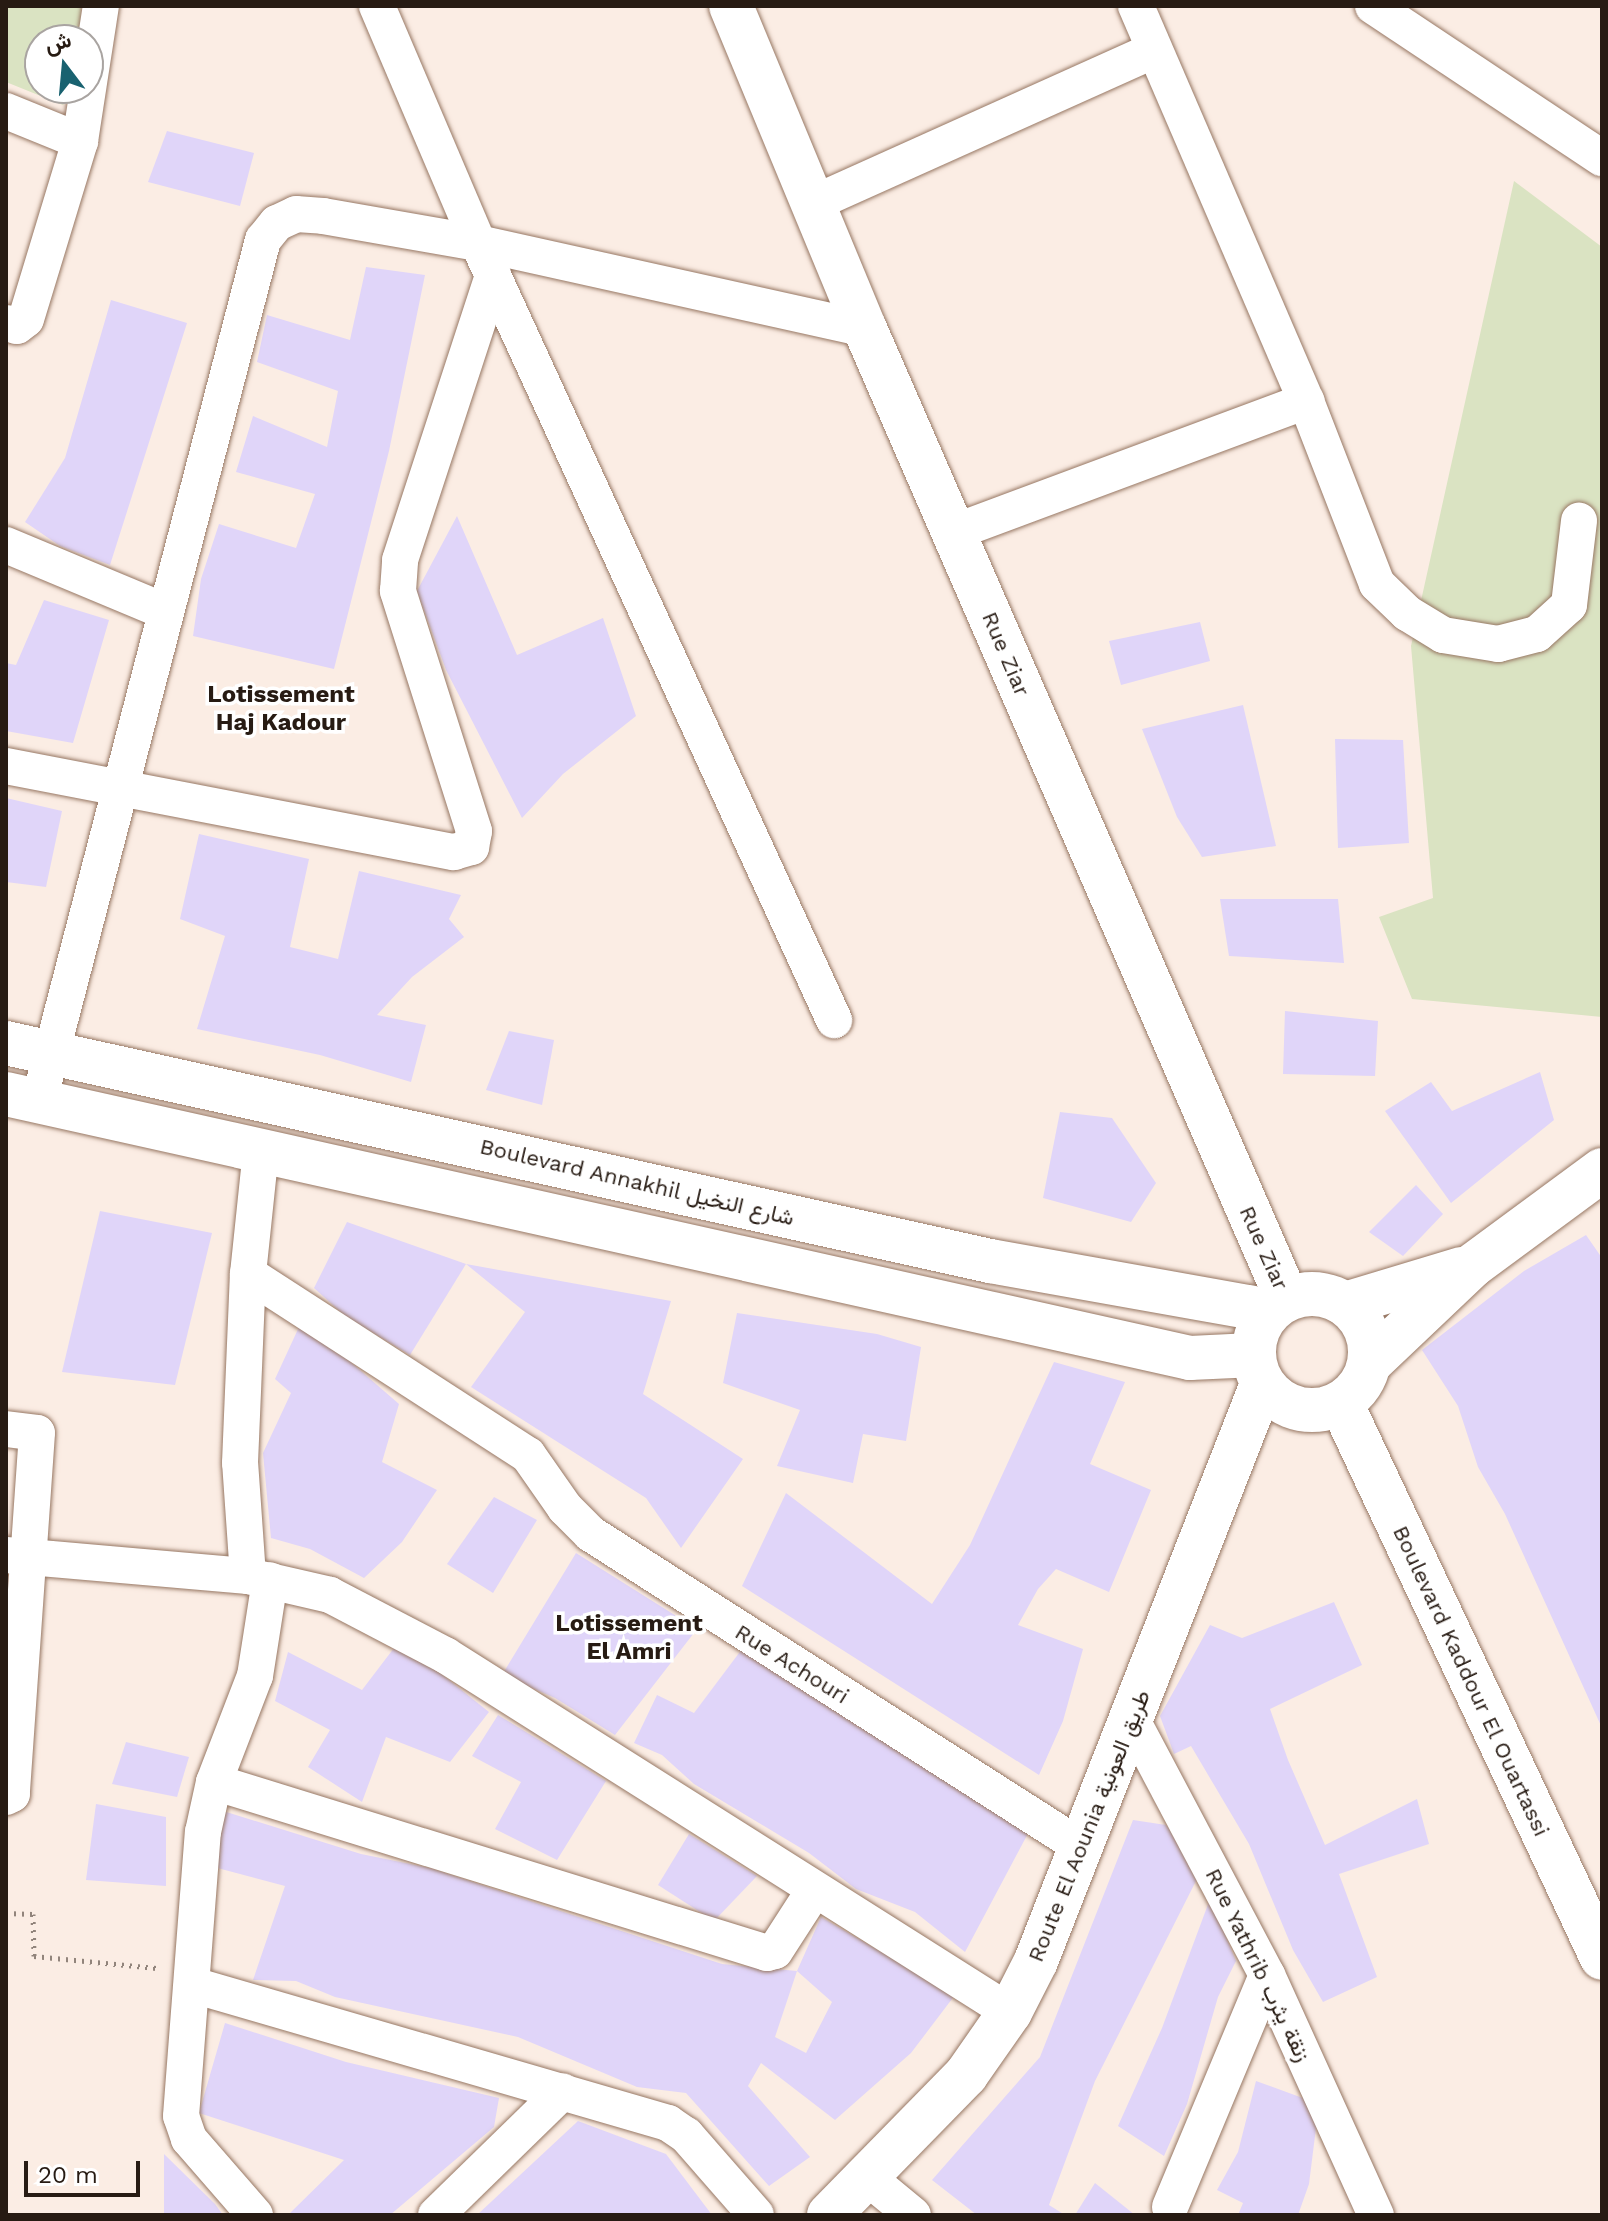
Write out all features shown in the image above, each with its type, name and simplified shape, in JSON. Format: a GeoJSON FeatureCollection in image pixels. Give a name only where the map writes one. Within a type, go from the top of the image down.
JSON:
{"type":"FeatureCollection","features":[{"type":"Feature","properties":{"kind":"main road","name":"Rue Ziar"},"geometry":{"type":"LineString","coordinates":[[731,6],[1279,1305]]}},
{"type":"Feature","properties":{"kind":"main road","name":"Boulevard Annakhil شارع النخيل"},"geometry":{"type":"LineString","coordinates":[[6,1043],[990,1261],[1279,1305]]}},
{"type":"Feature","properties":{"kind":"main road"},"geometry":{"type":"LineString","coordinates":[[23,1097],[1190,1358],[1258,1369],[1297,1409],[1327,1409],[1341,1403],[1356,1391],[1372,1361],[1472,1266],[1602,1170]]}},
{"type":"Feature","properties":{"kind":"main road"},"geometry":{"type":"LineString","coordinates":[[1258,1369],[1258,1331],[1279,1305],[1306,1294],[1345,1304],[1472,1266]]}},
{"type":"Feature","properties":{"kind":"main road"},"geometry":{"type":"LineString","coordinates":[[1345,1304],[1368,1335],[1372,1361]]}},
{"type":"Feature","properties":{"kind":"main road","name":"Route El Aounia طريق العونية"},"geometry":{"type":"LineString","coordinates":[[829,2215],[966,2075],[1010,2012],[1036,1961],[1078,1845],[1132,1720],[1258,1369]]}},
{"type":"Feature","properties":{"kind":"main road","name":"Boulevard Kaddour El Ouartassi"},"geometry":{"type":"LineString","coordinates":[[1341,1403],[1602,1958]]}},
{"type":"Feature","properties":{"kind":"street"},"geometry":{"type":"LineString","coordinates":[[6,323],[17,326],[26,319],[80,141],[101,6]]}},
{"type":"Feature","properties":{"kind":"street"},"geometry":{"type":"LineString","coordinates":[[377,6],[485,259],[834,1020]]}},
{"type":"Feature","properties":{"kind":"street"},"geometry":{"type":"LineString","coordinates":[[1136,6],[1306,401],[1377,584],[1407,613],[1443,635],[1498,644],[1537,634],[1569,605],[1579,521]]}},
{"type":"Feature","properties":{"kind":"street"},"geometry":{"type":"LineString","coordinates":[[1373,6],[1602,158]]}},
{"type":"Feature","properties":{"kind":"street"},"geometry":{"type":"LineString","coordinates":[[814,203],[1154,50]]}},
{"type":"Feature","properties":{"kind":"street"},"geometry":{"type":"LineString","coordinates":[[6,111],[80,141]]}},
{"type":"Feature","properties":{"kind":"street"},"geometry":{"type":"LineString","coordinates":[[23,1097],[52,1051],[124,789],[166,612],[263,240],[277,223],[296,214],[323,216],[485,259],[865,329]]}},
{"type":"Feature","properties":{"kind":"street"},"geometry":{"type":"LineString","coordinates":[[6,766],[454,852],[471,847],[474,831],[398,591],[400,560],[485,259]]}},
{"type":"Feature","properties":{"kind":"street"},"geometry":{"type":"LineString","coordinates":[[954,532],[1306,401]]}},
{"type":"Feature","properties":{"kind":"street"},"geometry":{"type":"LineString","coordinates":[[6,545],[166,612]]}},
{"type":"Feature","properties":{"kind":"street"},"geometry":{"type":"LineString","coordinates":[[255,2215],[183,2128],[203,1832],[214,1782],[255,1676],[259,1578],[240,1463],[248,1274],[261,1150]]}},
{"type":"Feature","properties":{"kind":"street","name":"Rue Achouri"},"geometry":{"type":"LineString","coordinates":[[248,1274],[528,1455],[565,1508],[591,1534],[1078,1845]]}},
{"type":"Feature","properties":{"kind":"street"},"geometry":{"type":"LineString","coordinates":[[6,1429],[37,1433],[18,1556],[12,1794],[6,1797]]}},
{"type":"Feature","properties":{"kind":"street"},"geometry":{"type":"LineString","coordinates":[[18,1556],[259,1578],[330,1595],[445,1655],[813,1892],[1010,2012]]}},
{"type":"Feature","properties":{"kind":"street","name":"Rue Yathrib زنقة يثرب"},"geometry":{"type":"LineString","coordinates":[[1132,1720],[1267,1975],[1376,2215]]}},
{"type":"Feature","properties":{"kind":"street"},"geometry":{"type":"LineString","coordinates":[[214,1782],[767,1953],[775,1951],[813,1892]]}},
{"type":"Feature","properties":{"kind":"street"},"geometry":{"type":"LineString","coordinates":[[1170,2207],[1267,1975]]}},
{"type":"Feature","properties":{"kind":"street"},"geometry":{"type":"LineString","coordinates":[[193,1985],[668,2123],[686,2135],[756,2215]]}},
{"type":"Feature","properties":{"kind":"street"},"geometry":{"type":"LineString","coordinates":[[436,2215],[563,2091]]}},
{"type":"Feature","properties":{"kind":"street"},"geometry":{"type":"LineString","coordinates":[[868,2178],[913,2215]]}},
{"type":"Feature","properties":{"kind":"path"},"geometry":{"type":"LineString","coordinates":[[6,1913],[33,1914],[34,1956],[160,1968],[193,1985]]}},
{"type":"Feature","properties":{"kind":"green space"},"geometry":{"type":"Polygon","coordinates":[[[6,6],[81,6],[80,24],[24,24],[24,89],[6,82],[6,6]]]}},
{"type":"Feature","properties":{"kind":"green space"},"geometry":{"type":"Polygon","coordinates":[[[1514,181],[1602,247],[1602,1017],[1412,999],[1379,917],[1433,898],[1411,646],[1514,181]]]}},
{"type":"Feature","properties":{"kind":"building"},"geometry":{"type":"Polygon","coordinates":[[[167,131],[254,153],[240,206],[148,182],[167,131]]]}},
{"type":"Feature","properties":{"kind":"building"},"geometry":{"type":"Polygon","coordinates":[[[366,267],[425,275],[389,451],[334,669],[193,636],[201,579],[219,524],[296,548],[315,494],[236,472],[253,416],[327,447],[338,391],[257,362],[267,315],[350,340],[366,267]]]}},
{"type":"Feature","properties":{"kind":"building"},"geometry":{"type":"Polygon","coordinates":[[[111,300],[187,323],[110,565],[60,546],[25,522],[65,458],[111,300]]]}},
{"type":"Feature","properties":{"kind":"building"},"geometry":{"type":"Polygon","coordinates":[[[457,516],[517,655],[603,618],[636,716],[563,774],[522,818],[446,670],[417,591],[457,516]]]}},
{"type":"Feature","properties":{"kind":"building"},"geometry":{"type":"Polygon","coordinates":[[[44,600],[109,620],[73,743],[6,731],[6,663],[16,665],[44,600]]]}},
{"type":"Feature","properties":{"kind":"building"},"geometry":{"type":"Polygon","coordinates":[[[1200,622],[1210,661],[1121,685],[1109,641],[1200,622]]]}},
{"type":"Feature","properties":{"kind":"building"},"geometry":{"type":"Polygon","coordinates":[[[1243,705],[1276,846],[1202,857],[1177,817],[1142,729],[1243,705]]]}},
{"type":"Feature","properties":{"kind":"building"},"geometry":{"type":"Polygon","coordinates":[[[1335,739],[1403,740],[1409,843],[1338,848],[1335,739]]]}},
{"type":"Feature","properties":{"kind":"building"},"geometry":{"type":"Polygon","coordinates":[[[6,798],[62,811],[46,887],[6,882],[6,798]]]}},
{"type":"Feature","properties":{"kind":"building"},"geometry":{"type":"Polygon","coordinates":[[[199,834],[309,859],[290,947],[338,959],[359,871],[461,895],[449,919],[464,937],[412,977],[377,1015],[426,1025],[411,1082],[320,1055],[197,1029],[225,936],[180,919],[199,834]]]}},
{"type":"Feature","properties":{"kind":"building"},"geometry":{"type":"Polygon","coordinates":[[[1220,899],[1338,899],[1344,963],[1229,956],[1220,899]]]}},
{"type":"Feature","properties":{"kind":"building"},"geometry":{"type":"Polygon","coordinates":[[[1285,1011],[1378,1021],[1375,1076],[1283,1074],[1285,1011]]]}},
{"type":"Feature","properties":{"kind":"building"},"geometry":{"type":"Polygon","coordinates":[[[509,1031],[554,1040],[542,1105],[486,1090],[509,1031]]]}},
{"type":"Feature","properties":{"kind":"building"},"geometry":{"type":"Polygon","coordinates":[[[1540,1072],[1554,1120],[1451,1203],[1385,1111],[1431,1082],[1452,1111],[1540,1072]]]}},
{"type":"Feature","properties":{"kind":"building"},"geometry":{"type":"Polygon","coordinates":[[[1060,1112],[1112,1118],[1156,1183],[1131,1222],[1043,1198],[1060,1112]]]}},
{"type":"Feature","properties":{"kind":"building"},"geometry":{"type":"Polygon","coordinates":[[[1416,1185],[1443,1214],[1403,1256],[1369,1232],[1416,1185]]]}},
{"type":"Feature","properties":{"kind":"building"},"geometry":{"type":"Polygon","coordinates":[[[100,1211],[212,1233],[175,1385],[62,1372],[100,1211]]]}},
{"type":"Feature","properties":{"kind":"building"},"geometry":{"type":"Polygon","coordinates":[[[347,1222],[466,1264],[410,1355],[345,1316],[314,1288],[347,1222]]]}},
{"type":"Feature","properties":{"kind":"building"},"geometry":{"type":"Polygon","coordinates":[[[1586,1235],[1602,1258],[1602,1728],[1505,1514],[1478,1467],[1458,1406],[1422,1350],[1524,1271],[1586,1235]]]}},
{"type":"Feature","properties":{"kind":"building"},"geometry":{"type":"Polygon","coordinates":[[[466,1264],[671,1301],[643,1394],[743,1459],[681,1548],[646,1498],[471,1387],[525,1312],[466,1264]]]}},
{"type":"Feature","properties":{"kind":"building"},"geometry":{"type":"Polygon","coordinates":[[[737,1313],[877,1334],[921,1347],[906,1441],[863,1434],[853,1483],[777,1466],[800,1410],[723,1383],[737,1313]]]}},
{"type":"Feature","properties":{"kind":"building"},"geometry":{"type":"Polygon","coordinates":[[[299,1327],[332,1346],[399,1404],[382,1462],[437,1490],[402,1542],[364,1578],[310,1549],[271,1538],[263,1453],[291,1393],[275,1379],[299,1327]]]}},
{"type":"Feature","properties":{"kind":"building"},"geometry":{"type":"Polygon","coordinates":[[[1054,1362],[1125,1382],[1090,1464],[1151,1490],[1109,1592],[1056,1569],[1038,1589],[1018,1625],[1083,1649],[1063,1721],[1039,1775],[742,1586],[786,1493],[932,1604],[970,1545],[1054,1362]]]}},
{"type":"Feature","properties":{"kind":"building"},"geometry":{"type":"Polygon","coordinates":[[[494,1497],[537,1520],[493,1593],[447,1564],[494,1497]]]}},
{"type":"Feature","properties":{"kind":"building"},"geometry":{"type":"Polygon","coordinates":[[[576,1553],[697,1629],[615,1735],[555,1698],[502,1675],[576,1553]]]}},
{"type":"Feature","properties":{"kind":"building"},"geometry":{"type":"Polygon","coordinates":[[[1334,1602],[1362,1665],[1270,1709],[1288,1760],[1325,1845],[1417,1799],[1429,1844],[1339,1874],[1377,1977],[1323,2002],[1293,1950],[1249,1844],[1191,1746],[1174,1754],[1160,1716],[1210,1625],[1242,1638],[1334,1602]]]}},
{"type":"Feature","properties":{"kind":"building"},"geometry":{"type":"Polygon","coordinates":[[[745,1645],[1032,1826],[965,1952],[915,1912],[856,1889],[809,1853],[694,1784],[662,1755],[634,1743],[657,1695],[694,1713],[745,1645]]]}},
{"type":"Feature","properties":{"kind":"building"},"geometry":{"type":"Polygon","coordinates":[[[394,1648],[440,1673],[489,1712],[450,1762],[386,1737],[362,1802],[308,1767],[330,1730],[275,1701],[288,1652],[362,1690],[394,1648]]]}},
{"type":"Feature","properties":{"kind":"building"},"geometry":{"type":"Polygon","coordinates":[[[498,1715],[606,1781],[557,1860],[495,1829],[521,1782],[472,1756],[498,1715]]]}},
{"type":"Feature","properties":{"kind":"building"},"geometry":{"type":"Polygon","coordinates":[[[126,1742],[189,1757],[177,1797],[112,1784],[126,1742]]]}},
{"type":"Feature","properties":{"kind":"building"},"geometry":{"type":"Polygon","coordinates":[[[96,1804],[166,1817],[166,1886],[86,1880],[96,1804]]]}},
{"type":"Feature","properties":{"kind":"building"},"geometry":{"type":"Polygon","coordinates":[[[220,1810],[361,1854],[430,1868],[722,1964],[797,1971],[821,1917],[955,1995],[911,2053],[835,2120],[761,2063],[748,2086],[810,2157],[769,2186],[686,2093],[637,2087],[518,2037],[335,1997],[296,1981],[253,1980],[285,1886],[210,1866],[220,1810]],[[797,1971],[775,2037],[806,2053],[832,2002],[797,1971]]]}},
{"type":"Feature","properties":{"kind":"building"},"geometry":{"type":"Polygon","coordinates":[[[1133,1820],[1166,1825],[1200,1873],[1095,2081],[1049,2205],[1065,2215],[977,2215],[932,2180],[1040,2057],[1133,1820]]]}},
{"type":"Feature","properties":{"kind":"building"},"geometry":{"type":"Polygon","coordinates":[[[689,1834],[757,1876],[714,1921],[658,1885],[689,1834]]]}},
{"type":"Feature","properties":{"kind":"building"},"geometry":{"type":"Polygon","coordinates":[[[1210,1899],[1236,1961],[1218,1997],[1187,2104],[1164,2156],[1118,2126],[1162,2028],[1210,1899]]]}},
{"type":"Feature","properties":{"kind":"building"},"geometry":{"type":"Polygon","coordinates":[[[225,2023],[346,2062],[499,2098],[494,2127],[390,2215],[288,2215],[344,2160],[199,2113],[225,2023]]]}},
{"type":"Feature","properties":{"kind":"building"},"geometry":{"type":"Polygon","coordinates":[[[1256,2081],[1319,2104],[1309,2184],[1298,2215],[1238,2215],[1243,2203],[1217,2190],[1238,2152],[1256,2081]]]}},
{"type":"Feature","properties":{"kind":"building"},"geometry":{"type":"Polygon","coordinates":[[[578,2121],[666,2154],[712,2215],[477,2215],[578,2121]]]}},
{"type":"Feature","properties":{"kind":"building"},"geometry":{"type":"Polygon","coordinates":[[[164,2154],[215,2204],[223,2215],[164,2215],[164,2154]]]}},
{"type":"Feature","properties":{"kind":"building"},"geometry":{"type":"Polygon","coordinates":[[[1095,2183],[1135,2215],[1075,2215],[1095,2183]]]}},
{"type":"Feature","properties":{"kind":"district","name":"Lotissement Haj Kadour"},"geometry":{"type":"Point","coordinates":[281,709]}},
{"type":"Feature","properties":{"kind":"district","name":"Lotissement El Amri"},"geometry":{"type":"Point","coordinates":[629,1638]}}]}
